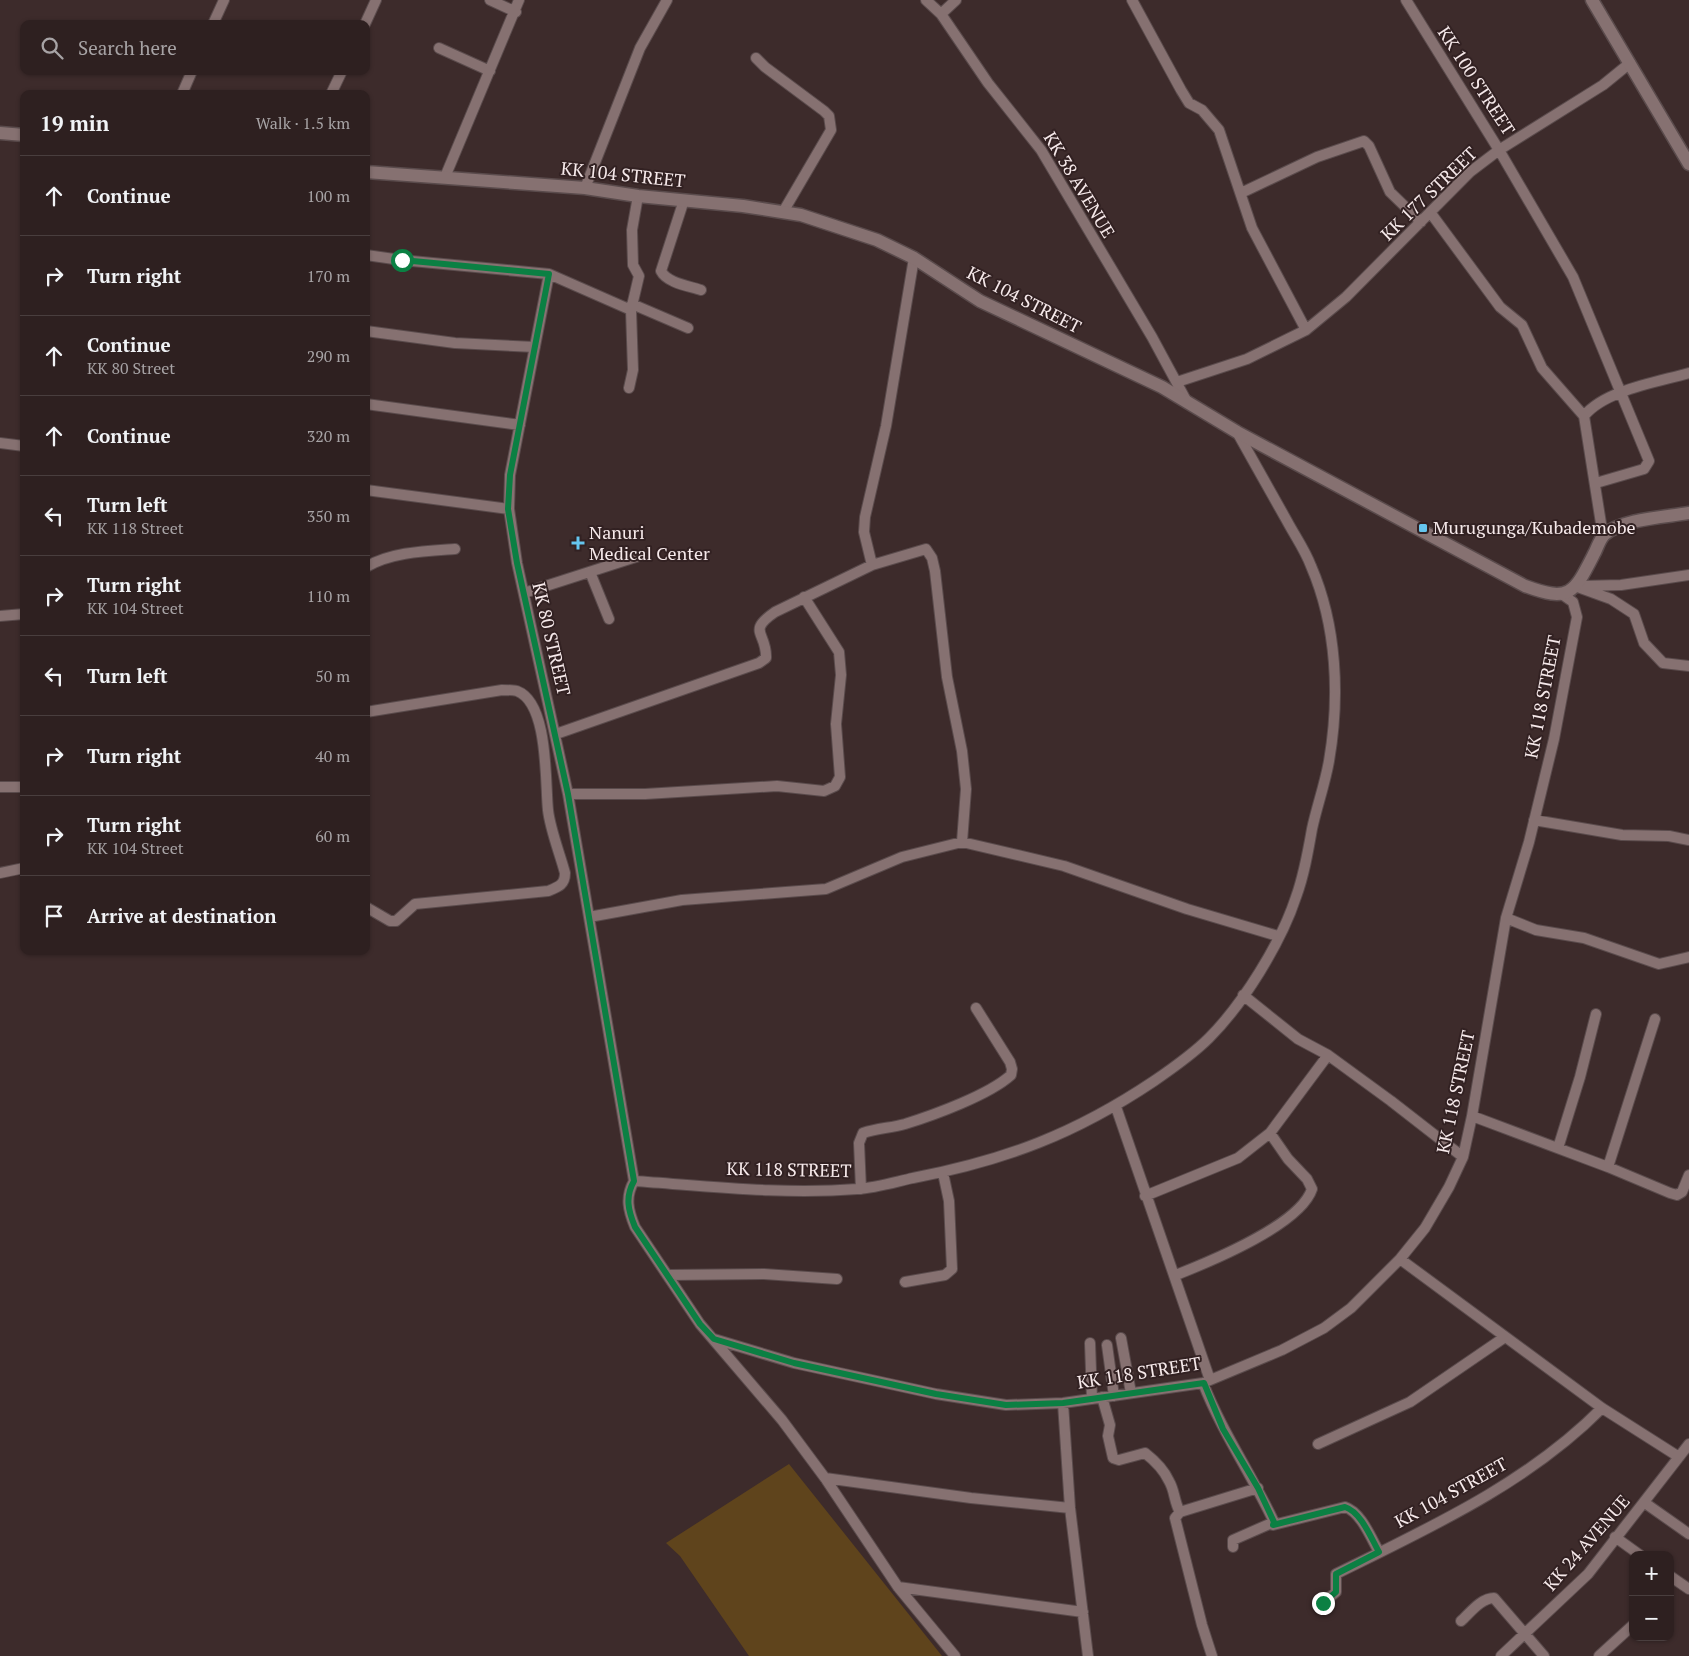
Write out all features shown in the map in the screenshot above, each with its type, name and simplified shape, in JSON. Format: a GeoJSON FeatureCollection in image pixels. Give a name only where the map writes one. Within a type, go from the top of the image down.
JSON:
{"type":"FeatureCollection","features":[{"type":"Feature","properties":{"kind":"street"},"geometry":{"type":"LineString","coordinates":[[215,20],[224,0]]}},
{"type":"Feature","properties":{"kind":"street"},"geometry":{"type":"LineString","coordinates":[[367,20],[376,0]]}},
{"type":"Feature","properties":{"kind":"street"},"geometry":{"type":"LineString","coordinates":[[490,0],[516,12]]}},
{"type":"Feature","properties":{"kind":"street"},"geometry":{"type":"LineString","coordinates":[[445,177],[516,12],[519,0]]}},
{"type":"Feature","properties":{"kind":"street"},"geometry":{"type":"LineString","coordinates":[[585,188],[640,48],[667,0]]}},
{"type":"Feature","properties":{"kind":"street","name":"KK 38 AVENUE"},"geometry":{"type":"LineString","coordinates":[[926,0],[941,14],[988,83],[1041,150],[1186,400]]}},
{"type":"Feature","properties":{"kind":"street"},"geometry":{"type":"LineString","coordinates":[[941,14],[956,0]]}},
{"type":"Feature","properties":{"kind":"street"},"geometry":{"type":"LineString","coordinates":[[1132,0],[1189,102],[1202,110],[1219,130],[1252,228],[1306,330]]}},
{"type":"Feature","properties":{"kind":"street","name":"KK 100 STREET"},"geometry":{"type":"LineString","coordinates":[[1406,0],[1499,150],[1603,85],[1630,63]]}},
{"type":"Feature","properties":{"kind":"street"},"geometry":{"type":"LineString","coordinates":[[1592,0],[1689,164]]}},
{"type":"Feature","properties":{"kind":"street"},"geometry":{"type":"LineString","coordinates":[[439,48],[490,72]]}},
{"type":"Feature","properties":{"kind":"street"},"geometry":{"type":"LineString","coordinates":[[756,58],[765,68],[824,111],[832,123],[831,130],[783,212]]}},
{"type":"Feature","properties":{"kind":"street"},"geometry":{"type":"LineString","coordinates":[[184,90],[190,75]]}},
{"type":"Feature","properties":{"kind":"street"},"geometry":{"type":"LineString","coordinates":[[333,90],[340,75]]}},
{"type":"Feature","properties":{"kind":"street"},"geometry":{"type":"LineString","coordinates":[[0,133],[20,135]]}},
{"type":"Feature","properties":{"kind":"street"},"geometry":{"type":"LineString","coordinates":[[1241,192],[1317,156],[1364,140],[1369,146],[1390,192],[1421,222]]}},
{"type":"Feature","properties":{"kind":"street","name":"KK 177 STREET"},"geometry":{"type":"LineString","coordinates":[[1177,382],[1247,359],[1306,330],[1334,308],[1470,172],[1499,150],[1573,276],[1622,392],[1649,464],[1644,469],[1596,483]]}},
{"type":"Feature","properties":{"kind":"street","name":"KK 104 STREET"},"geometry":{"type":"LineString","coordinates":[[370,172],[585,188],[638,196],[783,212],[869,237],[914,258],[980,301],[1186,400],[1237,432],[1526,586],[1550,594],[1563,595]]}},
{"type":"Feature","properties":{"kind":"street"},"geometry":{"type":"LineString","coordinates":[[629,388],[633,370],[632,307],[639,276],[634,265],[631,248],[638,196]]}},
{"type":"Feature","properties":{"kind":"street"},"geometry":{"type":"LineString","coordinates":[[684,200],[661,271],[663,275],[701,290]]}},
{"type":"Feature","properties":{"kind":"street"},"geometry":{"type":"LineString","coordinates":[[1430,212],[1500,307],[1522,325],[1542,368],[1584,416],[1603,536],[1576,586],[1563,595]]}},
{"type":"Feature","properties":{"kind":"street"},"geometry":{"type":"LineString","coordinates":[[370,256],[549,274],[688,328]]}},
{"type":"Feature","properties":{"kind":"street"},"geometry":{"type":"LineString","coordinates":[[872,565],[864,532],[865,518],[886,426],[914,258]]}},
{"type":"Feature","properties":{"kind":"street","name":"KK 80 STREET"},"geometry":{"type":"LineString","coordinates":[[549,274],[510,475],[508,509],[524,593],[568,794],[634,1181]]}},
{"type":"Feature","properties":{"kind":"street"},"geometry":{"type":"LineString","coordinates":[[370,331],[455,342],[535,347]]}},
{"type":"Feature","properties":{"kind":"street"},"geometry":{"type":"LineString","coordinates":[[1584,416],[1591,407],[1622,392],[1689,373]]}},
{"type":"Feature","properties":{"kind":"street"},"geometry":{"type":"LineString","coordinates":[[370,405],[520,425]]}},
{"type":"Feature","properties":{"kind":"street","name":"KK 118 STREET"},"geometry":{"type":"LineString","coordinates":[[634,1181],[772,1190],[817,1191],[861,1189],[943,1172],[1015,1153],[1055,1137],[1116,1106],[1178,1064],[1208,1039],[1243,996],[1278,936],[1295,901],[1304,869],[1329,761],[1333,723],[1334,661],[1325,604],[1311,565],[1237,432]]}},
{"type":"Feature","properties":{"kind":"street"},"geometry":{"type":"LineString","coordinates":[[0,443],[20,446]]}},
{"type":"Feature","properties":{"kind":"street"},"geometry":{"type":"LineString","coordinates":[[370,491],[508,509]]}},
{"type":"Feature","properties":{"kind":"street"},"geometry":{"type":"LineString","coordinates":[[1603,536],[1636,522],[1689,513]]}},
{"type":"Feature","properties":{"kind":"street"},"geometry":{"type":"LineString","coordinates":[[370,565],[419,552],[455,549]]}},
{"type":"Feature","properties":{"kind":"street"},"geometry":{"type":"LineString","coordinates":[[556,734],[759,663],[766,658],[759,628],[761,622],[804,597],[872,565],[919,549],[926,549],[932,558],[947,677],[962,751],[966,789],[962,842]]}},
{"type":"Feature","properties":{"kind":"street"},"geometry":{"type":"LineString","coordinates":[[524,593],[642,555]]}},
{"type":"Feature","properties":{"kind":"street"},"geometry":{"type":"LineString","coordinates":[[590,572],[609,619]]}},
{"type":"Feature","properties":{"kind":"street"},"geometry":{"type":"LineString","coordinates":[[1576,586],[1621,585],[1689,575]]}},
{"type":"Feature","properties":{"kind":"street"},"geometry":{"type":"LineString","coordinates":[[1576,586],[1611,599],[1634,614],[1644,643],[1663,663],[1689,666]]}},
{"type":"Feature","properties":{"kind":"street","name":"KK 118 STREET"},"geometry":{"type":"LineString","coordinates":[[714,1339],[794,1363],[936,1394],[1006,1405],[1063,1403],[1207,1381],[1282,1350],[1324,1328],[1370,1290],[1400,1259],[1425,1228],[1449,1187],[1463,1157],[1472,1116],[1506,918],[1534,820],[1554,739],[1577,617],[1573,602],[1563,595]]}},
{"type":"Feature","properties":{"kind":"street"},"geometry":{"type":"LineString","coordinates":[[568,794],[645,794],[777,786],[824,791],[835,786],[840,777],[836,724],[842,662],[839,652],[804,597]]}},
{"type":"Feature","properties":{"kind":"street"},"geometry":{"type":"LineString","coordinates":[[0,616],[20,614]]}},
{"type":"Feature","properties":{"kind":"street"},"geometry":{"type":"LineString","coordinates":[[370,711],[502,690],[517,692],[526,697],[536,714],[543,744],[548,812],[565,873],[565,880],[560,886],[548,891],[415,904],[396,921],[390,921],[370,909]]}},
{"type":"Feature","properties":{"kind":"street"},"geometry":{"type":"LineString","coordinates":[[0,787],[20,787]]}},
{"type":"Feature","properties":{"kind":"street"},"geometry":{"type":"LineString","coordinates":[[1534,820],[1622,835],[1670,836],[1689,840]]}},
{"type":"Feature","properties":{"kind":"street"},"geometry":{"type":"LineString","coordinates":[[589,917],[682,900],[826,889],[902,857],[962,842],[1064,866],[1187,909],[1278,936]]}},
{"type":"Feature","properties":{"kind":"street"},"geometry":{"type":"LineString","coordinates":[[0,873],[20,869]]}},
{"type":"Feature","properties":{"kind":"street"},"geometry":{"type":"LineString","coordinates":[[1506,918],[1536,930],[1584,938],[1659,964],[1689,957]]}},
{"type":"Feature","properties":{"kind":"street"},"geometry":{"type":"LineString","coordinates":[[1243,996],[1298,1039],[1328,1055],[1463,1157]]}},
{"type":"Feature","properties":{"kind":"street"},"geometry":{"type":"LineString","coordinates":[[861,1189],[859,1143],[863,1133],[904,1124],[934,1113],[981,1093],[1011,1075],[1010,1062],[976,1008]]}},
{"type":"Feature","properties":{"kind":"street"},"geometry":{"type":"LineString","coordinates":[[1558,1148],[1580,1076],[1596,1014]]}},
{"type":"Feature","properties":{"kind":"street"},"geometry":{"type":"LineString","coordinates":[[1608,1167],[1655,1019]]}},
{"type":"Feature","properties":{"kind":"street"},"geometry":{"type":"LineString","coordinates":[[1145,1196],[1238,1158],[1270,1133],[1328,1055]]}},
{"type":"Feature","properties":{"kind":"street"},"geometry":{"type":"LineString","coordinates":[[1116,1106],[1145,1196],[1176,1275],[1215,1414],[1229,1442],[1258,1488],[1274,1522],[1273,1525]]}},
{"type":"Feature","properties":{"kind":"street"},"geometry":{"type":"LineString","coordinates":[[1472,1116],[1677,1195],[1682,1192],[1689,1175]]}},
{"type":"Feature","properties":{"kind":"street"},"geometry":{"type":"LineString","coordinates":[[1176,1275],[1217,1259],[1251,1241],[1306,1201],[1312,1189],[1308,1179],[1288,1159],[1270,1133]]}},
{"type":"Feature","properties":{"kind":"street"},"geometry":{"type":"LineString","coordinates":[[905,1282],[945,1274],[952,1269],[949,1201],[943,1172]]}},
{"type":"Feature","properties":{"kind":"street"},"geometry":{"type":"LineString","coordinates":[[634,1181],[627,1192],[629,1213],[635,1227],[700,1324],[782,1420],[825,1478],[898,1587],[955,1656]]}},
{"type":"Feature","properties":{"kind":"street"},"geometry":{"type":"LineString","coordinates":[[1400,1259],[1602,1408],[1679,1458]]}},
{"type":"Feature","properties":{"kind":"street"},"geometry":{"type":"LineString","coordinates":[[668,1275],[764,1274],[837,1279]]}},
{"type":"Feature","properties":{"kind":"street"},"geometry":{"type":"LineString","coordinates":[[1318,1444],[1410,1402],[1505,1337]]}},
{"type":"Feature","properties":{"kind":"street"},"geometry":{"type":"LineString","coordinates":[[1121,1338],[1131,1393]]}},
{"type":"Feature","properties":{"kind":"street"},"geometry":{"type":"LineString","coordinates":[[1090,1344],[1097,1398],[1110,1425],[1108,1436],[1113,1458],[1119,1460],[1145,1453],[1152,1458],[1170,1481],[1175,1503],[1180,1512]]}},
{"type":"Feature","properties":{"kind":"street"},"geometry":{"type":"LineString","coordinates":[[1106,1345],[1114,1396]]}},
{"type":"Feature","properties":{"kind":"street"},"geometry":{"type":"LineString","coordinates":[[1063,1403],[1070,1508],[1088,1656]]}},
{"type":"Feature","properties":{"kind":"street","name":"KK 104 STREET"},"geometry":{"type":"LineString","coordinates":[[1323,1603],[1336,1592],[1336,1574],[1446,1519],[1535,1465],[1576,1435],[1602,1408]]}},
{"type":"Feature","properties":{"kind":"street","name":"KK 24 AVENUE"},"geometry":{"type":"LineString","coordinates":[[1501,1656],[1527,1634],[1588,1574],[1689,1444]]}},
{"type":"Feature","properties":{"kind":"street"},"geometry":{"type":"LineString","coordinates":[[825,1478],[1070,1508]]}},
{"type":"Feature","properties":{"kind":"street"},"geometry":{"type":"LineString","coordinates":[[1212,1656],[1202,1625],[1175,1518],[1180,1512],[1258,1488]]}},
{"type":"Feature","properties":{"kind":"street"},"geometry":{"type":"LineString","coordinates":[[1645,1502],[1689,1534]]}},
{"type":"Feature","properties":{"kind":"street"},"geometry":{"type":"LineString","coordinates":[[1233,1547],[1233,1540],[1239,1537],[1273,1525],[1345,1507],[1351,1509],[1362,1523],[1379,1552]]}},
{"type":"Feature","properties":{"kind":"street"},"geometry":{"type":"LineString","coordinates":[[1615,1537],[1634,1551]]}},
{"type":"Feature","properties":{"kind":"street"},"geometry":{"type":"LineString","coordinates":[[1674,1582],[1689,1589]]}},
{"type":"Feature","properties":{"kind":"street"},"geometry":{"type":"LineString","coordinates":[[898,1587],[1083,1612]]}},
{"type":"Feature","properties":{"kind":"street"},"geometry":{"type":"LineString","coordinates":[[1461,1621],[1480,1604],[1489,1598],[1494,1598],[1544,1656]]}},
{"type":"Feature","properties":{"kind":"street"},"geometry":{"type":"LineString","coordinates":[[1599,1656],[1629,1629]]}},
{"type":"Feature","properties":{"kind":"shaded area"},"geometry":{"type":"Polygon","coordinates":[[[789,1464],[942,1656],[749,1656],[680,1556],[666,1543],[789,1464]]]}},
{"type":"Feature","properties":{"kind":"place","name":"Murugunga/Kubademobe"},"geometry":{"type":"Point","coordinates":[1423,528]}},
{"type":"Feature","properties":{"kind":"place","name":"Nanuri Medical Center"},"geometry":{"type":"Point","coordinates":[578,543]}},
{"type":"Feature","properties":{"kind":"route"},"geometry":{"type":"LineString","coordinates":[[402,260],[549,274],[510,475],[508,509],[517,563],[568,794],[634,1181],[627,1192],[629,1213],[635,1227],[700,1324],[714,1339],[794,1363],[936,1394],[1006,1405],[1063,1403],[1204,1383],[1215,1414],[1229,1442],[1258,1488],[1274,1522],[1273,1525],[1345,1507],[1351,1509],[1362,1523],[1379,1552],[1336,1574],[1336,1592],[1323,1603]]}}]}
